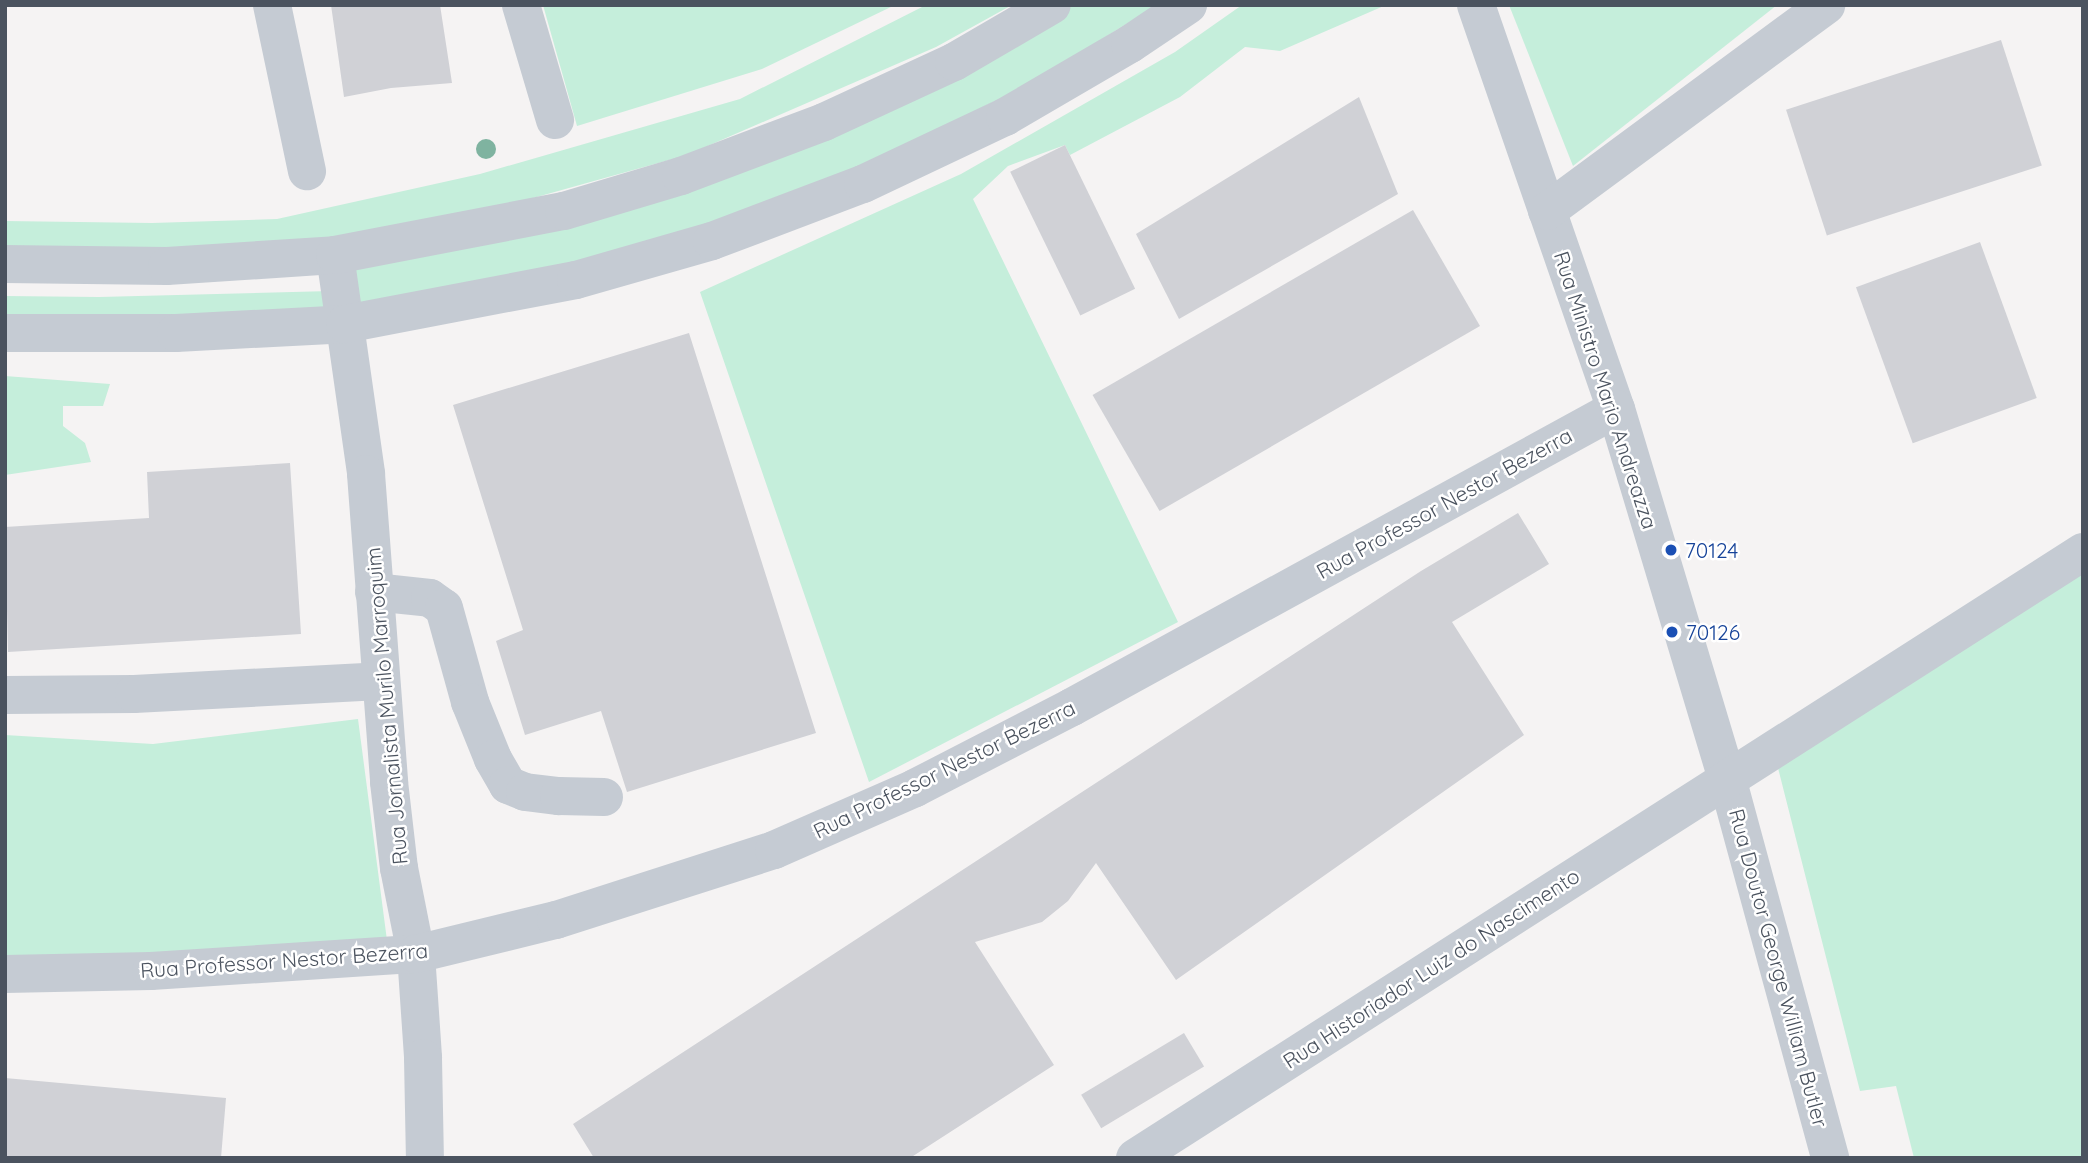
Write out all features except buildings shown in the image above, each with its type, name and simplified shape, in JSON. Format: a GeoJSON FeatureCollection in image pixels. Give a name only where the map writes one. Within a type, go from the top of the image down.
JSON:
{"type":"FeatureCollection","features":[{"type":"Feature","properties":{"kind":"street"},"geometry":{"type":"LineString","coordinates":[[272,5],[307,171]]}},
{"type":"Feature","properties":{"kind":"street"},"geometry":{"type":"LineString","coordinates":[[521,5],[555,120]]}},
{"type":"Feature","properties":{"kind":"street"},"geometry":{"type":"LineString","coordinates":[[5,264],[167,266],[335,255],[564,211],[681,176],[824,121],[954,62],[1052,5]]}},
{"type":"Feature","properties":{"kind":"street"},"geometry":{"type":"LineString","coordinates":[[5,333],[176,333],[345,324],[576,281],[712,241],[863,184],[1005,117],[1130,44],[1188,5]]}},
{"type":"Feature","properties":{"kind":"street","name":"Rua Ministro Mario Andreazza"},"geometry":{"type":"LineString","coordinates":[[1476,5],[1616,409],[1727,778]]}},
{"type":"Feature","properties":{"kind":"street"},"geometry":{"type":"LineString","coordinates":[[1547,211],[1826,5]]}},
{"type":"Feature","properties":{"kind":"street","name":"Rua Jornalista Murilo Marroquim"},"geometry":{"type":"LineString","coordinates":[[335,255],[366,474],[380,681],[399,868],[416,954],[423,1058],[425,1158]]}},
{"type":"Feature","properties":{"kind":"street","name":"Rua Professor Nestor Bezerra"},"geometry":{"type":"LineString","coordinates":[[5,974],[151,971],[416,954],[556,920],[774,850],[915,788],[1072,707],[1616,409]]}},
{"type":"Feature","properties":{"kind":"street","name":"Rua Historiador Luiz do Nascimento"},"geometry":{"type":"LineString","coordinates":[[1135,1158],[2083,552]]}},
{"type":"Feature","properties":{"kind":"street"},"geometry":{"type":"LineString","coordinates":[[374,592],[430,598],[444,608],[470,702],[493,759],[508,785],[548,795],[604,797]]}},
{"type":"Feature","properties":{"kind":"street"},"geometry":{"type":"LineString","coordinates":[[5,695],[134,694],[380,681]]}},
{"type":"Feature","properties":{"kind":"street","name":"Rua Doutor George William Butler"},"geometry":{"type":"LineString","coordinates":[[1727,778],[1830,1158]]}},
{"type":"Feature","properties":{"kind":"green space"},"geometry":{"type":"Polygon","coordinates":[[[543,5],[895,5],[762,69],[577,126],[543,5]]]}},
{"type":"Feature","properties":{"kind":"green space"},"geometry":{"type":"Polygon","coordinates":[[[926,5],[1012,5],[936,47],[687,155],[526,200],[324,240],[245,250],[5,252],[5,221],[152,223],[277,219],[480,174],[740,99],[926,5]]]}},
{"type":"Feature","properties":{"kind":"green space"},"geometry":{"type":"Polygon","coordinates":[[[1074,5],[1157,5],[1031,83],[857,170],[694,233],[541,276],[357,306],[350,263],[576,215],[1023,35],[1074,5]]]}},
{"type":"Feature","properties":{"kind":"green space"},"geometry":{"type":"Polygon","coordinates":[[[1242,5],[1386,5],[1280,51],[1245,47],[1180,97],[1070,155],[1065,145],[1008,166],[973,199],[1178,622],[869,782],[700,292],[961,174],[1175,52],[1242,5]]]}},
{"type":"Feature","properties":{"kind":"green space"},"geometry":{"type":"Polygon","coordinates":[[[1509,5],[1777,5],[1573,166],[1509,5]]]}},
{"type":"Feature","properties":{"kind":"green space"},"geometry":{"type":"Polygon","coordinates":[[[331,291],[334,313],[5,333],[5,296],[99,297],[331,291]]]}},
{"type":"Feature","properties":{"kind":"green space"},"geometry":{"type":"Polygon","coordinates":[[[5,376],[110,384],[103,406],[63,406],[63,426],[85,443],[91,462],[5,475],[5,376]]]}},
{"type":"Feature","properties":{"kind":"green space"},"geometry":{"type":"Polygon","coordinates":[[[2083,563],[2083,1158],[1914,1158],[1896,1086],[1860,1091],[1778,768],[2083,563]]]}},
{"type":"Feature","properties":{"kind":"green space"},"geometry":{"type":"Polygon","coordinates":[[[358,719],[388,948],[5,960],[5,735],[153,744],[358,719]]]}},
{"type":"Feature","properties":{"kind":"place","name":"70124"},"geometry":{"type":"Point","coordinates":[1671,550]}},
{"type":"Feature","properties":{"kind":"place","name":"70126"},"geometry":{"type":"Point","coordinates":[1672,632]}}]}
